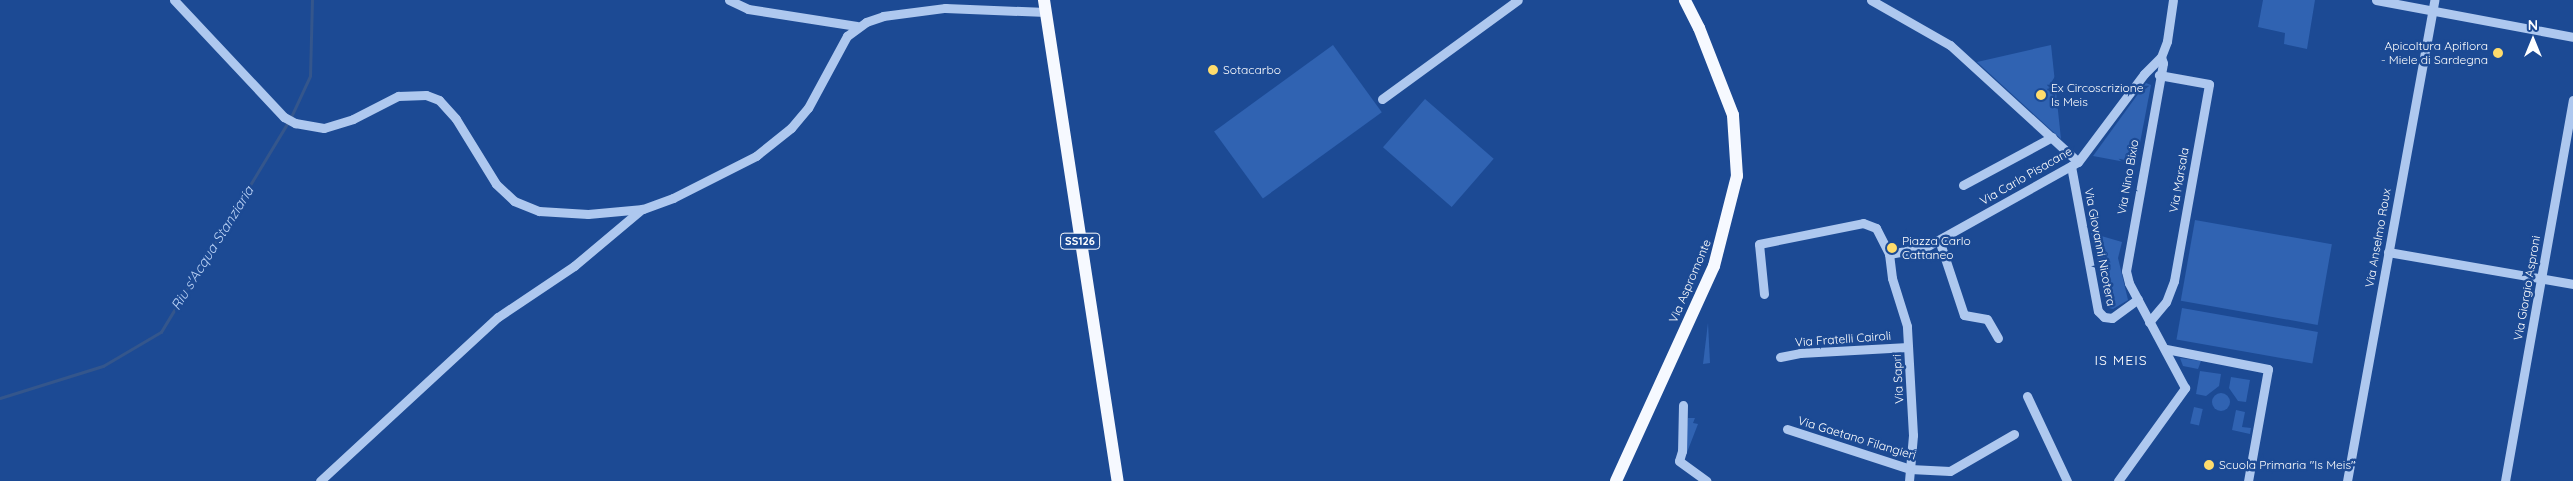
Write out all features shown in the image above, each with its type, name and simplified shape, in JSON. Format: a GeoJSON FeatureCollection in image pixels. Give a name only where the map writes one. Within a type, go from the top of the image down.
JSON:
{"type":"FeatureCollection","features":[{"type":"Feature","properties":{"kind":"main road","name":"Via Aspromonte"},"geometry":{"type":"LineString","coordinates":[[1616,481],[1714,266],[1737,176],[1733,115],[1702,36],[1684,0]]}},
{"type":"Feature","properties":{"kind":"main road","name":"SS126"},"geometry":{"type":"LineString","coordinates":[[1045,6],[1118,481]]}},
{"type":"Feature","properties":{"kind":"street"},"geometry":{"type":"LineString","coordinates":[[174,0],[284,117],[295,123],[324,128],[398,96],[426,95],[439,100],[456,119],[496,184],[514,201],[539,211],[588,214],[643,209],[681,194],[756,156],[777,141],[808,108],[836,54],[857,26]]}},
{"type":"Feature","properties":{"kind":"street"},"geometry":{"type":"LineString","coordinates":[[729,0],[748,9],[857,26],[883,16],[945,8],[1045,6]]}},
{"type":"Feature","properties":{"kind":"street"},"geometry":{"type":"LineString","coordinates":[[1382,99],[1518,0]]}},
{"type":"Feature","properties":{"kind":"street"},"geometry":{"type":"LineString","coordinates":[[1870,0],[1950,44],[2052,137],[2075,164]]}},
{"type":"Feature","properties":{"kind":"street","name":"Via Carlo Pisacane"},"geometry":{"type":"LineString","coordinates":[[1889,254],[1924,248],[2075,164],[2144,74],[2161,57],[2167,41],[2173,0]]}},
{"type":"Feature","properties":{"kind":"street"},"geometry":{"type":"LineString","coordinates":[[2376,0],[2573,37]]}},
{"type":"Feature","properties":{"kind":"street","name":"Via Anselmo Roux"},"geometry":{"type":"LineString","coordinates":[[2347,481],[2434,0]]}},
{"type":"Feature","properties":{"kind":"street","name":"Via Nino Bixio"},"geometry":{"type":"LineString","coordinates":[[2138,299],[2129,283],[2127,260],[2161,57]]}},
{"type":"Feature","properties":{"kind":"street"},"geometry":{"type":"LineString","coordinates":[[2144,74],[2159,78]]}},
{"type":"Feature","properties":{"kind":"street","name":"Via Marsala"},"geometry":{"type":"LineString","coordinates":[[2149,322],[2166,302],[2174,281],[2209,84],[2159,78]]}},
{"type":"Feature","properties":{"kind":"street","name":"Via Giorgio Asproni"},"geometry":{"type":"LineString","coordinates":[[2504,481],[2573,100]]}},
{"type":"Feature","properties":{"kind":"street"},"geometry":{"type":"LineString","coordinates":[[1963,185],[2052,137]]}},
{"type":"Feature","properties":{"kind":"street","name":"Via Giovanni Nicotera"},"geometry":{"type":"LineString","coordinates":[[2075,164],[2098,311],[2104,317],[2112,318],[2138,299]]}},
{"type":"Feature","properties":{"kind":"street"},"geometry":{"type":"LineString","coordinates":[[320,481],[498,317],[574,266],[643,209]]}},
{"type":"Feature","properties":{"kind":"street"},"geometry":{"type":"LineString","coordinates":[[1764,294],[1759,244],[1863,223],[1876,228],[1889,254]]}},
{"type":"Feature","properties":{"kind":"street"},"geometry":{"type":"LineString","coordinates":[[1939,240],[1964,315],[1987,319],[1998,338]]}},
{"type":"Feature","properties":{"kind":"street"},"geometry":{"type":"LineString","coordinates":[[2388,252],[2573,284]]}},
{"type":"Feature","properties":{"kind":"street","name":"Via Sapri"},"geometry":{"type":"LineString","coordinates":[[1889,254],[1892,278],[1907,326],[1913,435],[1909,481]]}},
{"type":"Feature","properties":{"kind":"street"},"geometry":{"type":"LineString","coordinates":[[2122,479],[2184,388],[2166,349],[2149,322],[2138,299]]}},
{"type":"Feature","properties":{"kind":"street","name":"Via Fratelli Cairoli"},"geometry":{"type":"LineString","coordinates":[[1780,357],[1800,353],[1908,347]]}},
{"type":"Feature","properties":{"kind":"street"},"geometry":{"type":"LineString","coordinates":[[2166,349],[2268,369],[2248,481]]}},
{"type":"Feature","properties":{"kind":"street"},"geometry":{"type":"LineString","coordinates":[[2027,396],[2067,481]]}},
{"type":"Feature","properties":{"kind":"street"},"geometry":{"type":"LineString","coordinates":[[1683,405],[1682,451],[1679,461],[1707,481]]}},
{"type":"Feature","properties":{"kind":"street","name":"Via Gaetano Filangieri"},"geometry":{"type":"LineString","coordinates":[[1787,429],[1910,469],[1950,472]]}},
{"type":"Feature","properties":{"kind":"street"},"geometry":{"type":"LineString","coordinates":[[1955,481],[1950,472],[2014,434]]}},
{"type":"Feature","properties":{"kind":"shaded area"},"geometry":{"type":"Polygon","coordinates":[[[2263,0],[2315,0],[2307,49],[2284,44],[2285,33],[2258,27],[2263,0]]]}},
{"type":"Feature","properties":{"kind":"shaded area"},"geometry":{"type":"Polygon","coordinates":[[[1333,45],[1382,112],[1263,199],[1214,131],[1333,45]]]}},
{"type":"Feature","properties":{"kind":"shaded area"},"geometry":{"type":"Polygon","coordinates":[[[2051,45],[2061,139],[1977,62],[2051,45]]]}},
{"type":"Feature","properties":{"kind":"shaded area"},"geometry":{"type":"Polygon","coordinates":[[[2146,83],[2151,85],[2136,164],[2093,156],[2146,83]]]}},
{"type":"Feature","properties":{"kind":"shaded area"},"geometry":{"type":"Polygon","coordinates":[[[1425,99],[1494,159],[1452,207],[1383,147],[1425,99]]]}},
{"type":"Feature","properties":{"kind":"shaded area"},"geometry":{"type":"Polygon","coordinates":[[[2195,220],[2332,244],[2318,325],[2181,301],[2195,220]]]}},
{"type":"Feature","properties":{"kind":"shaded area"},"geometry":{"type":"Polygon","coordinates":[[[2091,233],[2122,242],[2118,258],[2128,300],[2113,309],[2109,308],[2091,233]]]}},
{"type":"Feature","properties":{"kind":"shaded area"},"geometry":{"type":"Polygon","coordinates":[[[2182,308],[2318,332],[2312,363],[2176,340],[2182,308]]]}},
{"type":"Feature","properties":{"kind":"shaded area"},"geometry":{"type":"Polygon","coordinates":[[[1708,323],[1710,363],[1703,364],[1708,323]]]}},
{"type":"Feature","properties":{"kind":"shaded area"},"geometry":{"type":"Polygon","coordinates":[[[2180,358],[2201,361],[2198,369],[2183,366],[2180,358]]]}},
{"type":"Feature","properties":{"kind":"shaded area"},"geometry":{"type":"Polygon","coordinates":[[[2200,371],[2221,374],[2219,386],[2206,396],[2196,394],[2200,371]]]}},
{"type":"Feature","properties":{"kind":"shaded area"},"geometry":{"type":"Polygon","coordinates":[[[2231,377],[2250,380],[2246,402],[2238,401],[2229,388],[2231,377]]]}},
{"type":"Feature","properties":{"kind":"shaded area"},"geometry":{"type":"Polygon","coordinates":[[[2221,393],[2227,396],[2230,402],[2227,408],[2221,411],[2215,408],[2212,402],[2215,396],[2221,393]]]}},
{"type":"Feature","properties":{"kind":"shaded area"},"geometry":{"type":"Polygon","coordinates":[[[2194,407],[2203,409],[2199,426],[2190,424],[2194,407]]]}},
{"type":"Feature","properties":{"kind":"shaded area"},"geometry":{"type":"Polygon","coordinates":[[[2236,410],[2245,412],[2242,427],[2251,428],[2250,434],[2232,430],[2236,410]]]}},
{"type":"Feature","properties":{"kind":"shaded area"},"geometry":{"type":"Polygon","coordinates":[[[1688,418],[1695,418],[1693,423],[1698,424],[1686,455],[1683,452],[1688,418]]]}},
{"type":"Feature","properties":{"kind":"waterway","name":"Riu s'Acqua Stanziaria"},"geometry":{"type":"LineString","coordinates":[[291,117],[310,76],[312,0]]}},
{"type":"Feature","properties":{"kind":"waterway","name":"Riu s'Acqua Stanziaria"},"geometry":{"type":"LineString","coordinates":[[0,398],[103,366],[161,332],[288,122]]}},
{"type":"Feature","properties":{"kind":"place","name":"Apicoltura Apiflora - Miele di Sardegna"},"geometry":{"type":"Point","coordinates":[2498,53]}},
{"type":"Feature","properties":{"kind":"place","name":"Sotacarbo"},"geometry":{"type":"Point","coordinates":[1213,70]}},
{"type":"Feature","properties":{"kind":"place","name":"Ex Circoscrizione Is Meis"},"geometry":{"type":"Point","coordinates":[2041,95]}},
{"type":"Feature","properties":{"kind":"place","name":"Piazza Carlo Cattaneo"},"geometry":{"type":"Point","coordinates":[1892,248]}},
{"type":"Feature","properties":{"kind":"place","name":"Scuola Primaria \"Is Meis\""},"geometry":{"type":"Point","coordinates":[2209,465]}},
{"type":"Feature","properties":{"kind":"district","name":"IS MEIS"},"geometry":{"type":"Point","coordinates":[2121,360]}}]}
